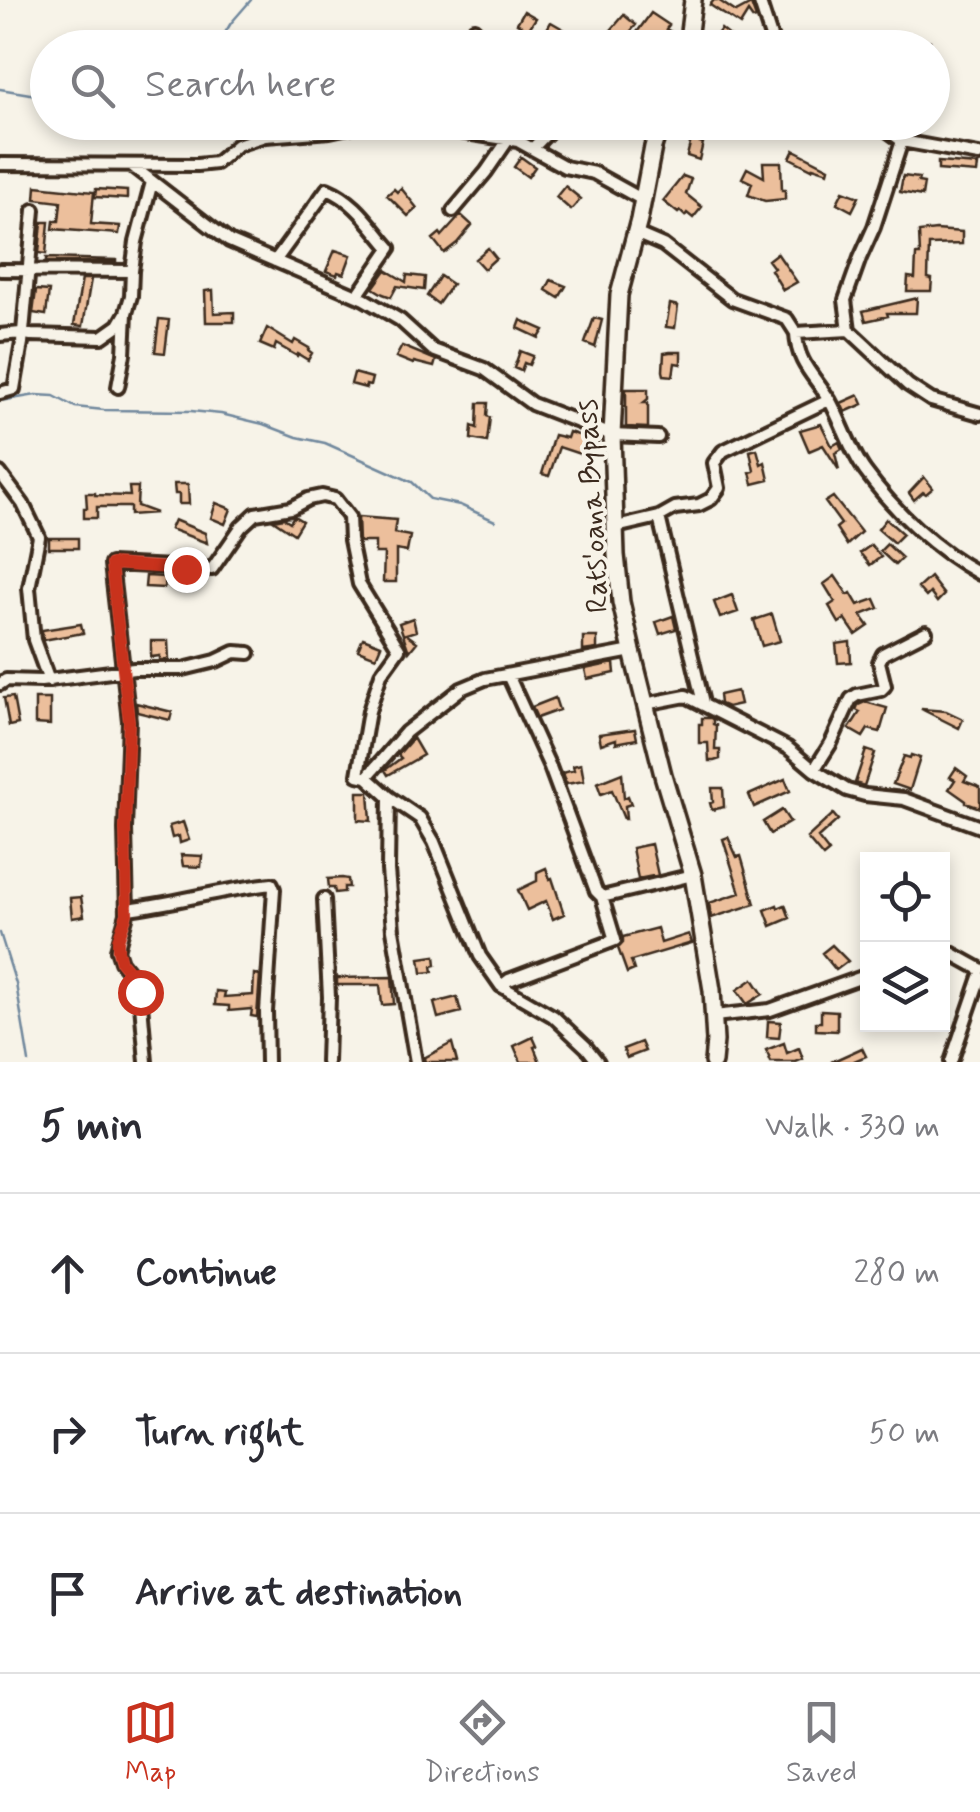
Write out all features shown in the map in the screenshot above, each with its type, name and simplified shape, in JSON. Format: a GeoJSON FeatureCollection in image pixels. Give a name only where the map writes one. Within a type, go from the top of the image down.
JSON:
{"type":"FeatureCollection","features":[{"type":"Feature","properties":{"kind":"street"},"geometry":{"type":"LineString","coordinates":[[689,30],[693,0]]}},
{"type":"Feature","properties":{"kind":"street"},"geometry":{"type":"LineString","coordinates":[[759,0],[769,30]]}},
{"type":"Feature","properties":{"kind":"street"},"geometry":{"type":"LineString","coordinates":[[0,164],[197,165],[216,163],[237,145],[253,140]]}},
{"type":"Feature","properties":{"kind":"street"},"geometry":{"type":"LineString","coordinates":[[452,211],[508,140],[518,141],[565,167],[594,173],[643,200]]}},
{"type":"Feature","properties":{"kind":"street"},"geometry":{"type":"LineString","coordinates":[[532,149],[541,140]]}},
{"type":"Feature","properties":{"kind":"street","name":"Rats'oana Bypass"},"geometry":{"type":"LineString","coordinates":[[655,140],[619,295],[612,435],[616,527],[621,602],[663,775],[693,875],[707,951],[714,1016],[712,1062]]}},
{"type":"Feature","properties":{"kind":"street"},"geometry":{"type":"LineString","coordinates":[[979,156],[902,141],[845,300],[850,330],[908,385],[931,400],[980,414]]}},
{"type":"Feature","properties":{"kind":"street"},"geometry":{"type":"LineString","coordinates":[[131,166],[230,241],[357,296],[400,320],[433,350],[484,369],[532,404],[612,435],[658,437]]}},
{"type":"Feature","properties":{"kind":"street"},"geometry":{"type":"LineString","coordinates":[[118,387],[136,242],[152,182]]}},
{"type":"Feature","properties":{"kind":"street"},"geometry":{"type":"LineString","coordinates":[[275,261],[326,188],[343,196],[390,248],[357,296]]}},
{"type":"Feature","properties":{"kind":"street"},"geometry":{"type":"LineString","coordinates":[[0,392],[14,389],[34,210]]}},
{"type":"Feature","properties":{"kind":"street"},"geometry":{"type":"LineString","coordinates":[[635,233],[663,244],[732,299],[787,319],[796,333],[797,352],[829,400],[863,469],[930,540],[980,574]]}},
{"type":"Feature","properties":{"kind":"street"},"geometry":{"type":"LineString","coordinates":[[0,270],[132,272]]}},
{"type":"Feature","properties":{"kind":"street"},"geometry":{"type":"LineString","coordinates":[[0,335],[21,332],[102,338],[126,314]]}},
{"type":"Feature","properties":{"kind":"street"},"geometry":{"type":"LineString","coordinates":[[796,333],[850,330]]}},
{"type":"Feature","properties":{"kind":"street"},"geometry":{"type":"LineString","coordinates":[[616,527],[658,517],[674,508],[699,505],[711,498],[718,488],[714,463],[724,451],[829,400]]}},
{"type":"Feature","properties":{"kind":"street"},"geometry":{"type":"LineString","coordinates":[[0,472],[23,504],[38,537],[29,588],[34,640],[49,680]]}},
{"type":"Feature","properties":{"kind":"street"},"geometry":{"type":"LineString","coordinates":[[146,1062],[140,992],[118,950],[126,909],[129,721],[111,564],[212,569],[241,527],[255,514],[292,508],[322,496],[335,499],[349,517],[359,584],[400,649],[381,674],[369,710],[358,775],[367,777],[420,818],[434,842],[480,956],[501,986],[552,1016],[598,1062]]}},
{"type":"Feature","properties":{"kind":"street"},"geometry":{"type":"LineString","coordinates":[[658,517],[702,703]]}},
{"type":"Feature","properties":{"kind":"street"},"geometry":{"type":"LineString","coordinates":[[814,770],[831,744],[851,699],[885,686],[882,654],[926,632]]}},
{"type":"Feature","properties":{"kind":"street"},"geometry":{"type":"LineString","coordinates":[[0,684],[6,680],[182,669],[235,652],[250,653]]}},
{"type":"Feature","properties":{"kind":"street"},"geometry":{"type":"LineString","coordinates":[[367,777],[406,732],[460,690],[485,679],[632,652]]}},
{"type":"Feature","properties":{"kind":"street"},"geometry":{"type":"LineString","coordinates":[[501,986],[615,940],[550,766],[508,675]]}},
{"type":"Feature","properties":{"kind":"street"},"geometry":{"type":"LineString","coordinates":[[645,704],[686,696],[788,748],[846,790],[904,799],[980,827]]}},
{"type":"Feature","properties":{"kind":"street"},"geometry":{"type":"LineString","coordinates":[[389,797],[388,870],[393,930],[416,1062]]}},
{"type":"Feature","properties":{"kind":"street"},"geometry":{"type":"LineString","coordinates":[[602,897],[693,875]]}},
{"type":"Feature","properties":{"kind":"street"},"geometry":{"type":"LineString","coordinates":[[126,909],[272,884],[267,1062]]}},
{"type":"Feature","properties":{"kind":"street"},"geometry":{"type":"LineString","coordinates":[[324,900],[327,1062]]}},
{"type":"Feature","properties":{"kind":"street"},"geometry":{"type":"LineString","coordinates":[[950,952],[980,969]]}},
{"type":"Feature","properties":{"kind":"street"},"geometry":{"type":"LineString","coordinates":[[951,1062],[980,977]]}},
{"type":"Feature","properties":{"kind":"street"},"geometry":{"type":"LineString","coordinates":[[714,1016],[770,1010],[860,978]]}},
{"type":"Feature","properties":{"kind":"building"},"geometry":{"type":"Polygon","coordinates":[[[714,0],[736,12],[751,4],[756,18],[748,12],[740,25],[710,5],[714,0]]]}},
{"type":"Feature","properties":{"kind":"building"},"geometry":{"type":"Polygon","coordinates":[[[524,11],[536,18],[528,30],[517,23],[524,11]]]}},
{"type":"Feature","properties":{"kind":"building"},"geometry":{"type":"Polygon","coordinates":[[[651,13],[669,25],[668,30],[639,30],[651,13]]]}},
{"type":"Feature","properties":{"kind":"building"},"geometry":{"type":"Polygon","coordinates":[[[624,15],[636,25],[632,30],[611,30],[624,15]]]}},
{"type":"Feature","properties":{"kind":"building"},"geometry":{"type":"Polygon","coordinates":[[[551,22],[565,30],[549,30],[551,22]]]}},
{"type":"Feature","properties":{"kind":"building"},"geometry":{"type":"Polygon","coordinates":[[[691,140],[703,143],[699,160],[687,156],[691,140]]]}},
{"type":"Feature","properties":{"kind":"building"},"geometry":{"type":"Polygon","coordinates":[[[794,150],[829,168],[828,172],[790,158],[794,150]]]}},
{"type":"Feature","properties":{"kind":"building"},"geometry":{"type":"Polygon","coordinates":[[[521,157],[535,167],[528,177],[514,167],[521,157]]]}},
{"type":"Feature","properties":{"kind":"building"},"geometry":{"type":"Polygon","coordinates":[[[763,162],[781,162],[785,199],[765,201],[748,195],[752,183],[742,178],[747,168],[764,177],[763,162]]]}},
{"type":"Feature","properties":{"kind":"building"},"geometry":{"type":"Polygon","coordinates":[[[938,162],[978,165],[977,173],[938,170],[938,162]]]}},
{"type":"Feature","properties":{"kind":"building"},"geometry":{"type":"Polygon","coordinates":[[[683,176],[691,179],[686,194],[702,207],[693,218],[678,213],[663,201],[683,176]]]}},
{"type":"Feature","properties":{"kind":"building"},"geometry":{"type":"Polygon","coordinates":[[[903,176],[919,178],[918,182],[924,183],[922,196],[900,192],[903,176]]]}},
{"type":"Feature","properties":{"kind":"building"},"geometry":{"type":"Polygon","coordinates":[[[36,186],[94,192],[91,224],[120,226],[119,234],[53,229],[54,221],[59,221],[61,202],[35,199],[36,186]]]}},
{"type":"Feature","properties":{"kind":"building"},"geometry":{"type":"Polygon","coordinates":[[[565,186],[581,199],[571,210],[556,197],[565,186]]]}},
{"type":"Feature","properties":{"kind":"building"},"geometry":{"type":"Polygon","coordinates":[[[401,188],[417,208],[408,216],[387,195],[401,188]]]}},
{"type":"Feature","properties":{"kind":"building"},"geometry":{"type":"Polygon","coordinates":[[[96,189],[127,191],[127,199],[95,197],[96,189]]]}},
{"type":"Feature","properties":{"kind":"building"},"geometry":{"type":"Polygon","coordinates":[[[843,191],[859,197],[852,211],[837,203],[843,191]]]}},
{"type":"Feature","properties":{"kind":"building"},"geometry":{"type":"Polygon","coordinates":[[[461,215],[472,225],[444,253],[433,239],[440,233],[442,236],[461,215]]]}},
{"type":"Feature","properties":{"kind":"building"},"geometry":{"type":"Polygon","coordinates":[[[42,222],[49,222],[46,254],[39,253],[42,222]]]}},
{"type":"Feature","properties":{"kind":"building"},"geometry":{"type":"Polygon","coordinates":[[[919,232],[962,232],[962,244],[929,245],[931,291],[907,291],[908,277],[915,278],[916,255],[920,255],[919,232]]]}},
{"type":"Feature","properties":{"kind":"building"},"geometry":{"type":"Polygon","coordinates":[[[488,248],[496,258],[484,269],[475,259],[488,248]]]}},
{"type":"Feature","properties":{"kind":"building"},"geometry":{"type":"Polygon","coordinates":[[[335,250],[351,255],[344,274],[326,271],[335,250]]]}},
{"type":"Feature","properties":{"kind":"building"},"geometry":{"type":"Polygon","coordinates":[[[777,253],[797,282],[783,290],[768,260],[777,253]]]}},
{"type":"Feature","properties":{"kind":"building"},"geometry":{"type":"Polygon","coordinates":[[[46,258],[116,260],[116,262],[46,262],[46,258]]]}},
{"type":"Feature","properties":{"kind":"building"},"geometry":{"type":"Polygon","coordinates":[[[386,270],[406,282],[407,275],[425,277],[424,290],[397,286],[391,297],[383,294],[373,288],[386,270]]]}},
{"type":"Feature","properties":{"kind":"building"},"geometry":{"type":"Polygon","coordinates":[[[440,276],[452,284],[438,304],[427,296],[440,276]]]}},
{"type":"Feature","properties":{"kind":"building"},"geometry":{"type":"Polygon","coordinates":[[[82,279],[91,279],[83,326],[74,325],[82,279]]]}},
{"type":"Feature","properties":{"kind":"building"},"geometry":{"type":"Polygon","coordinates":[[[551,280],[566,286],[559,298],[546,290],[551,280]]]}},
{"type":"Feature","properties":{"kind":"building"},"geometry":{"type":"Polygon","coordinates":[[[36,290],[49,291],[46,315],[33,313],[36,290]]]}},
{"type":"Feature","properties":{"kind":"building"},"geometry":{"type":"Polygon","coordinates":[[[213,290],[214,313],[234,312],[234,322],[206,322],[205,291],[213,290]]]}},
{"type":"Feature","properties":{"kind":"building"},"geometry":{"type":"Polygon","coordinates":[[[917,298],[916,313],[887,313],[888,316],[866,321],[863,311],[917,298]]]}},
{"type":"Feature","properties":{"kind":"building"},"geometry":{"type":"Polygon","coordinates":[[[670,304],[678,306],[675,328],[666,327],[670,304]]]}},
{"type":"Feature","properties":{"kind":"building"},"geometry":{"type":"Polygon","coordinates":[[[594,318],[602,320],[595,347],[585,343],[594,318]]]}},
{"type":"Feature","properties":{"kind":"building"},"geometry":{"type":"Polygon","coordinates":[[[159,319],[169,320],[165,353],[155,352],[159,319]]]}},
{"type":"Feature","properties":{"kind":"building"},"geometry":{"type":"Polygon","coordinates":[[[521,320],[544,330],[539,338],[518,328],[521,320]]]}},
{"type":"Feature","properties":{"kind":"building"},"geometry":{"type":"Polygon","coordinates":[[[267,328],[293,344],[295,340],[309,348],[312,353],[308,360],[276,344],[274,350],[260,344],[267,328]]]}},
{"type":"Feature","properties":{"kind":"building"},"geometry":{"type":"Polygon","coordinates":[[[402,346],[436,360],[434,367],[396,357],[402,346]]]}},
{"type":"Feature","properties":{"kind":"building"},"geometry":{"type":"Polygon","coordinates":[[[520,351],[533,356],[521,371],[514,368],[520,351]]]}},
{"type":"Feature","properties":{"kind":"building"},"geometry":{"type":"Polygon","coordinates":[[[681,352],[681,364],[675,363],[673,376],[664,375],[664,353],[681,352]]]}},
{"type":"Feature","properties":{"kind":"building"},"geometry":{"type":"Polygon","coordinates":[[[354,373],[372,378],[370,386],[351,384],[354,373]]]}},
{"type":"Feature","properties":{"kind":"building"},"geometry":{"type":"Polygon","coordinates":[[[626,389],[648,389],[648,399],[643,403],[648,403],[648,428],[626,427],[626,389]]]}},
{"type":"Feature","properties":{"kind":"building"},"geometry":{"type":"Polygon","coordinates":[[[859,395],[863,404],[845,412],[841,403],[859,395]]]}},
{"type":"Feature","properties":{"kind":"building"},"geometry":{"type":"Polygon","coordinates":[[[478,403],[488,403],[487,442],[471,439],[472,426],[477,428],[478,403]]]}},
{"type":"Feature","properties":{"kind":"building"},"geometry":{"type":"Polygon","coordinates":[[[821,424],[832,446],[839,442],[842,449],[835,453],[839,470],[823,445],[809,451],[800,430],[821,424]]]}},
{"type":"Feature","properties":{"kind":"building"},"geometry":{"type":"Polygon","coordinates":[[[569,432],[599,439],[594,453],[590,452],[589,457],[559,447],[549,476],[542,474],[554,435],[567,438],[569,432]]]}},
{"type":"Feature","properties":{"kind":"building"},"geometry":{"type":"Polygon","coordinates":[[[757,449],[769,480],[753,484],[750,451],[757,449]]]}},
{"type":"Feature","properties":{"kind":"building"},"geometry":{"type":"Polygon","coordinates":[[[924,477],[933,488],[914,500],[909,493],[924,477]]]}},
{"type":"Feature","properties":{"kind":"building"},"geometry":{"type":"Polygon","coordinates":[[[174,484],[188,484],[189,504],[179,504],[174,484]]]}},
{"type":"Feature","properties":{"kind":"building"},"geometry":{"type":"Polygon","coordinates":[[[129,487],[138,487],[137,506],[156,513],[130,515],[130,507],[97,507],[97,518],[84,518],[86,493],[130,496],[129,487]]]}},
{"type":"Feature","properties":{"kind":"building"},"geometry":{"type":"Polygon","coordinates":[[[833,497],[861,532],[847,545],[836,528],[841,524],[825,502],[833,497]]]}},
{"type":"Feature","properties":{"kind":"building"},"geometry":{"type":"Polygon","coordinates":[[[216,503],[231,509],[225,524],[211,518],[216,503]]]}},
{"type":"Feature","properties":{"kind":"building"},"geometry":{"type":"Polygon","coordinates":[[[294,516],[302,521],[294,534],[273,520],[284,518],[290,522],[294,516]]]}},
{"type":"Feature","properties":{"kind":"building"},"geometry":{"type":"Polygon","coordinates":[[[358,517],[396,520],[394,533],[410,536],[407,552],[396,550],[396,582],[383,582],[384,553],[375,553],[375,542],[359,542],[358,517]]]}},
{"type":"Feature","properties":{"kind":"building"},"geometry":{"type":"Polygon","coordinates":[[[886,519],[903,534],[894,543],[878,529],[886,519]]]}},
{"type":"Feature","properties":{"kind":"building"},"geometry":{"type":"Polygon","coordinates":[[[174,520],[205,533],[207,543],[170,529],[174,520]]]}},
{"type":"Feature","properties":{"kind":"building"},"geometry":{"type":"Polygon","coordinates":[[[49,538],[78,538],[78,548],[49,548],[49,538]]]}},
{"type":"Feature","properties":{"kind":"building"},"geometry":{"type":"Polygon","coordinates":[[[887,544],[902,558],[895,565],[880,551],[887,544]]]}},
{"type":"Feature","properties":{"kind":"building"},"geometry":{"type":"Polygon","coordinates":[[[871,545],[881,557],[870,565],[860,553],[871,545]]]}},
{"type":"Feature","properties":{"kind":"building"},"geometry":{"type":"Polygon","coordinates":[[[146,576],[165,577],[164,588],[145,587],[146,576]]]}},
{"type":"Feature","properties":{"kind":"building"},"geometry":{"type":"Polygon","coordinates":[[[835,576],[858,605],[875,599],[879,608],[861,615],[869,626],[856,635],[845,619],[839,623],[829,606],[835,602],[824,584],[835,576]]]}},
{"type":"Feature","properties":{"kind":"building"},"geometry":{"type":"Polygon","coordinates":[[[930,577],[944,595],[937,602],[930,593],[926,597],[918,588],[930,577]]]}},
{"type":"Feature","properties":{"kind":"building"},"geometry":{"type":"Polygon","coordinates":[[[732,595],[738,612],[720,618],[714,602],[732,595]]]}},
{"type":"Feature","properties":{"kind":"building"},"geometry":{"type":"Polygon","coordinates":[[[772,614],[780,641],[762,646],[754,620],[772,614]]]}},
{"type":"Feature","properties":{"kind":"building"},"geometry":{"type":"Polygon","coordinates":[[[673,616],[676,629],[660,634],[656,622],[673,616]]]}},
{"type":"Feature","properties":{"kind":"building"},"geometry":{"type":"Polygon","coordinates":[[[413,618],[416,631],[406,634],[417,642],[409,652],[399,623],[413,618]]]}},
{"type":"Feature","properties":{"kind":"building"},"geometry":{"type":"Polygon","coordinates":[[[81,624],[83,633],[43,640],[42,630],[81,624]]]}},
{"type":"Feature","properties":{"kind":"building"},"geometry":{"type":"Polygon","coordinates":[[[583,637],[597,637],[597,649],[583,651],[583,637]]]}},
{"type":"Feature","properties":{"kind":"building"},"geometry":{"type":"Polygon","coordinates":[[[363,638],[381,645],[376,657],[358,650],[363,638]]]}},
{"type":"Feature","properties":{"kind":"building"},"geometry":{"type":"Polygon","coordinates":[[[151,641],[168,641],[169,660],[151,657],[151,641]]]}},
{"type":"Feature","properties":{"kind":"building"},"geometry":{"type":"Polygon","coordinates":[[[850,642],[851,662],[838,663],[836,644],[850,642]]]}},
{"type":"Feature","properties":{"kind":"building"},"geometry":{"type":"Polygon","coordinates":[[[614,663],[615,673],[587,679],[585,669],[614,663]]]}},
{"type":"Feature","properties":{"kind":"building"},"geometry":{"type":"Polygon","coordinates":[[[737,691],[740,704],[720,704],[719,695],[737,691]]]}},
{"type":"Feature","properties":{"kind":"building"},"geometry":{"type":"Polygon","coordinates":[[[13,697],[18,724],[9,726],[4,698],[13,697]]]}},
{"type":"Feature","properties":{"kind":"building"},"geometry":{"type":"Polygon","coordinates":[[[555,698],[559,710],[537,718],[532,707],[555,698]]]}},
{"type":"Feature","properties":{"kind":"building"},"geometry":{"type":"Polygon","coordinates":[[[35,699],[50,699],[50,725],[35,724],[35,699]]]}},
{"type":"Feature","properties":{"kind":"building"},"geometry":{"type":"Polygon","coordinates":[[[865,702],[887,708],[880,732],[868,729],[863,737],[849,729],[860,712],[856,710],[858,705],[865,702]]]}},
{"type":"Feature","properties":{"kind":"building"},"geometry":{"type":"Polygon","coordinates":[[[136,703],[172,712],[170,720],[137,712],[136,703]]]}},
{"type":"Feature","properties":{"kind":"building"},"geometry":{"type":"Polygon","coordinates":[[[921,709],[946,711],[963,719],[959,728],[921,709]]]}},
{"type":"Feature","properties":{"kind":"building"},"geometry":{"type":"Polygon","coordinates":[[[702,718],[711,718],[716,725],[715,750],[720,750],[720,759],[709,761],[708,743],[699,743],[702,718]]]}},
{"type":"Feature","properties":{"kind":"building"},"geometry":{"type":"Polygon","coordinates":[[[635,729],[637,739],[601,744],[599,734],[635,729]]]}},
{"type":"Feature","properties":{"kind":"building"},"geometry":{"type":"Polygon","coordinates":[[[413,738],[423,755],[388,775],[385,770],[401,758],[398,755],[413,738]]]}},
{"type":"Feature","properties":{"kind":"building"},"geometry":{"type":"Polygon","coordinates":[[[866,750],[875,753],[864,786],[855,783],[866,750]]]}},
{"type":"Feature","properties":{"kind":"building"},"geometry":{"type":"Polygon","coordinates":[[[904,756],[920,758],[910,790],[893,784],[904,756]]]}},
{"type":"Feature","properties":{"kind":"building"},"geometry":{"type":"Polygon","coordinates":[[[581,764],[584,781],[566,784],[562,773],[581,764]]]}},
{"type":"Feature","properties":{"kind":"building"},"geometry":{"type":"Polygon","coordinates":[[[956,768],[967,776],[964,781],[980,787],[980,808],[966,803],[949,789],[956,768]]]}},
{"type":"Feature","properties":{"kind":"building"},"geometry":{"type":"Polygon","coordinates":[[[622,773],[624,798],[628,796],[631,804],[625,806],[626,819],[612,790],[601,794],[597,783],[622,773]]]}},
{"type":"Feature","properties":{"kind":"building"},"geometry":{"type":"Polygon","coordinates":[[[785,779],[790,791],[754,807],[749,795],[785,779]]]}},
{"type":"Feature","properties":{"kind":"building"},"geometry":{"type":"Polygon","coordinates":[[[712,788],[723,788],[724,807],[712,810],[712,788]]]}},
{"type":"Feature","properties":{"kind":"building"},"geometry":{"type":"Polygon","coordinates":[[[358,792],[369,792],[371,821],[358,820],[358,792]]]}},
{"type":"Feature","properties":{"kind":"building"},"geometry":{"type":"Polygon","coordinates":[[[782,810],[790,822],[770,834],[763,822],[782,810]]]}},
{"type":"Feature","properties":{"kind":"building"},"geometry":{"type":"Polygon","coordinates":[[[833,814],[838,820],[818,838],[829,852],[823,857],[807,838],[833,814]]]}},
{"type":"Feature","properties":{"kind":"building"},"geometry":{"type":"Polygon","coordinates":[[[183,822],[189,840],[180,843],[179,836],[172,838],[169,826],[183,822]]]}},
{"type":"Feature","properties":{"kind":"building"},"geometry":{"type":"Polygon","coordinates":[[[728,837],[737,857],[741,856],[755,904],[711,918],[709,903],[740,893],[723,839],[728,837]]]}},
{"type":"Feature","properties":{"kind":"building"},"geometry":{"type":"Polygon","coordinates":[[[651,844],[658,875],[638,879],[632,848],[651,844]]]}},
{"type":"Feature","properties":{"kind":"building"},"geometry":{"type":"Polygon","coordinates":[[[181,855],[202,856],[201,867],[183,866],[181,855]]]}},
{"type":"Feature","properties":{"kind":"building"},"geometry":{"type":"Polygon","coordinates":[[[546,868],[564,914],[553,919],[546,901],[527,910],[518,890],[537,881],[537,872],[546,868]]]}},
{"type":"Feature","properties":{"kind":"building"},"geometry":{"type":"Polygon","coordinates":[[[328,879],[348,879],[349,887],[335,893],[334,888],[329,888],[328,879]]]}},
{"type":"Feature","properties":{"kind":"building"},"geometry":{"type":"Polygon","coordinates":[[[81,897],[84,916],[72,918],[70,898],[81,897]]]}},
{"type":"Feature","properties":{"kind":"building"},"geometry":{"type":"Polygon","coordinates":[[[785,905],[790,918],[771,926],[765,910],[785,905]]]}},
{"type":"Feature","properties":{"kind":"building"},"geometry":{"type":"Polygon","coordinates":[[[657,928],[661,943],[689,934],[692,943],[631,961],[634,970],[627,973],[618,948],[623,937],[657,928]]]}},
{"type":"Feature","properties":{"kind":"building"},"geometry":{"type":"Polygon","coordinates":[[[832,945],[848,961],[836,970],[822,953],[832,945]]]}},
{"type":"Feature","properties":{"kind":"building"},"geometry":{"type":"Polygon","coordinates":[[[435,956],[433,972],[422,973],[420,958],[435,956]]]}},
{"type":"Feature","properties":{"kind":"building"},"geometry":{"type":"Polygon","coordinates":[[[254,974],[260,975],[257,1017],[251,1016],[252,1009],[229,1011],[229,1006],[215,1005],[216,991],[225,992],[224,997],[253,995],[254,974]]]}},
{"type":"Feature","properties":{"kind":"building"},"geometry":{"type":"Polygon","coordinates":[[[392,977],[394,1004],[382,1005],[380,985],[337,985],[337,978],[392,977]]]}},
{"type":"Feature","properties":{"kind":"building"},"geometry":{"type":"Polygon","coordinates":[[[753,979],[763,994],[747,1004],[737,990],[753,979]]]}},
{"type":"Feature","properties":{"kind":"building"},"geometry":{"type":"Polygon","coordinates":[[[457,997],[461,1012],[438,1018],[434,1003],[457,997]]]}},
{"type":"Feature","properties":{"kind":"building"},"geometry":{"type":"Polygon","coordinates":[[[821,1010],[837,1011],[837,1031],[816,1030],[821,1010]]]}},
{"type":"Feature","properties":{"kind":"building"},"geometry":{"type":"Polygon","coordinates":[[[768,1021],[781,1022],[779,1038],[767,1037],[768,1021]]]}},
{"type":"Feature","properties":{"kind":"building"},"geometry":{"type":"Polygon","coordinates":[[[533,1037],[540,1062],[521,1062],[514,1046],[533,1037]]]}},
{"type":"Feature","properties":{"kind":"building"},"geometry":{"type":"Polygon","coordinates":[[[641,1042],[645,1051],[627,1058],[623,1049],[641,1042]]]}},
{"type":"Feature","properties":{"kind":"building"},"geometry":{"type":"Polygon","coordinates":[[[452,1043],[457,1062],[425,1062],[424,1058],[452,1043]]]}},
{"type":"Feature","properties":{"kind":"building"},"geometry":{"type":"Polygon","coordinates":[[[784,1043],[787,1053],[799,1048],[803,1059],[771,1062],[766,1050],[784,1043]]]}},
{"type":"Feature","properties":{"kind":"building"},"geometry":{"type":"Polygon","coordinates":[[[862,1048],[866,1056],[852,1062],[831,1062],[862,1048]]]}},
{"type":"Feature","properties":{"kind":"waterway"},"geometry":{"type":"LineString","coordinates":[[227,30],[251,0]]}},
{"type":"Feature","properties":{"kind":"waterway"},"geometry":{"type":"LineString","coordinates":[[0,89],[30,94]]}},
{"type":"Feature","properties":{"kind":"waterway"},"geometry":{"type":"LineString","coordinates":[[0,401],[54,396],[75,407],[191,411],[263,424],[325,443],[412,482],[430,499],[460,505],[495,521]]}},
{"type":"Feature","properties":{"kind":"waterway"},"geometry":{"type":"LineString","coordinates":[[0,933],[16,984],[29,1062]]}},
{"type":"Feature","properties":{"kind":"route"},"geometry":{"type":"LineString","coordinates":[[140,992],[118,950],[127,914],[129,721],[111,564],[186,569]]}}]}
